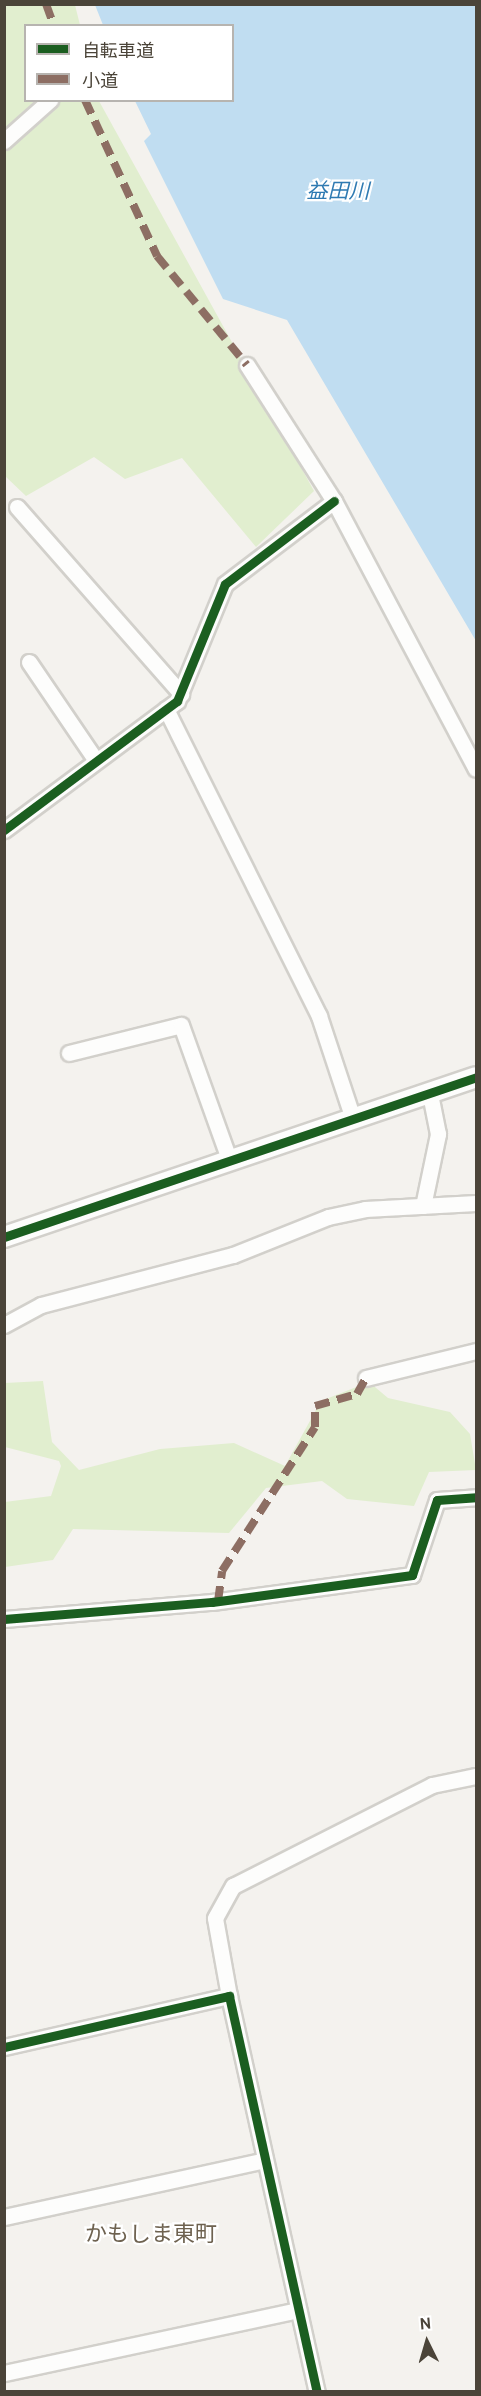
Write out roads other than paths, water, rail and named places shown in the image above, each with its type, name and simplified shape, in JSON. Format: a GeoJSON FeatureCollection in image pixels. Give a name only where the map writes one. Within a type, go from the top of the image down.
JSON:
{"type":"FeatureCollection","features":[{"type":"Feature","properties":{"kind":"street"},"geometry":{"type":"LineString","coordinates":[[4,141],[48,102]]}},
{"type":"Feature","properties":{"kind":"street"},"geometry":{"type":"LineString","coordinates":[[247,365],[334,501],[477,770]]}},
{"type":"Feature","properties":{"kind":"street"},"geometry":{"type":"LineString","coordinates":[[4,830],[95,759],[166,709],[181,694],[225,584],[334,501]]}},
{"type":"Feature","properties":{"kind":"street"},"geometry":{"type":"LineString","coordinates":[[17,507],[181,694]]}},
{"type":"Feature","properties":{"kind":"street"},"geometry":{"type":"LineString","coordinates":[[29,662],[95,759]]}},
{"type":"Feature","properties":{"kind":"street"},"geometry":{"type":"LineString","coordinates":[[166,709],[319,1016],[353,1119]]}},
{"type":"Feature","properties":{"kind":"street"},"geometry":{"type":"LineString","coordinates":[[69,1053],[181,1025],[229,1159]]}},
{"type":"Feature","properties":{"kind":"street"},"geometry":{"type":"LineString","coordinates":[[4,1237],[477,1077]]}},
{"type":"Feature","properties":{"kind":"street"},"geometry":{"type":"LineString","coordinates":[[423,1206],[438,1134],[430,1094]]}},
{"type":"Feature","properties":{"kind":"street"},"geometry":{"type":"LineString","coordinates":[[4,1325],[41,1305],[233,1256],[328,1217],[423,1206],[477,1203]]}},
{"type":"Feature","properties":{"kind":"street"},"geometry":{"type":"LineString","coordinates":[[366,1378],[477,1351]]}},
{"type":"Feature","properties":{"kind":"street"},"geometry":{"type":"LineString","coordinates":[[4,1619],[212,1602],[412,1575],[437,1500],[477,1497]]}},
{"type":"Feature","properties":{"kind":"street"},"geometry":{"type":"LineString","coordinates":[[317,2391],[229,1996],[215,1918],[233,1886],[432,1785],[477,1776]]}},
{"type":"Feature","properties":{"kind":"street"},"geometry":{"type":"LineString","coordinates":[[4,2047],[229,1996]]}},
{"type":"Feature","properties":{"kind":"street"},"geometry":{"type":"LineString","coordinates":[[4,2217],[265,2160]]}},
{"type":"Feature","properties":{"kind":"street"},"geometry":{"type":"LineString","coordinates":[[4,2373],[298,2310]]}},
{"type":"Feature","properties":{"kind":"water","name":"益田川"},"geometry":{"type":"Polygon","coordinates":[[[95,5],[476,5],[476,641],[287,320],[223,299],[144,141],[151,134],[135,102],[234,102],[234,24],[103,24],[95,5]]]}},
{"type":"Feature","properties":{"kind":"district","name":"かもしま東町"},"geometry":{"type":"Point","coordinates":[151,2234]}}]}
